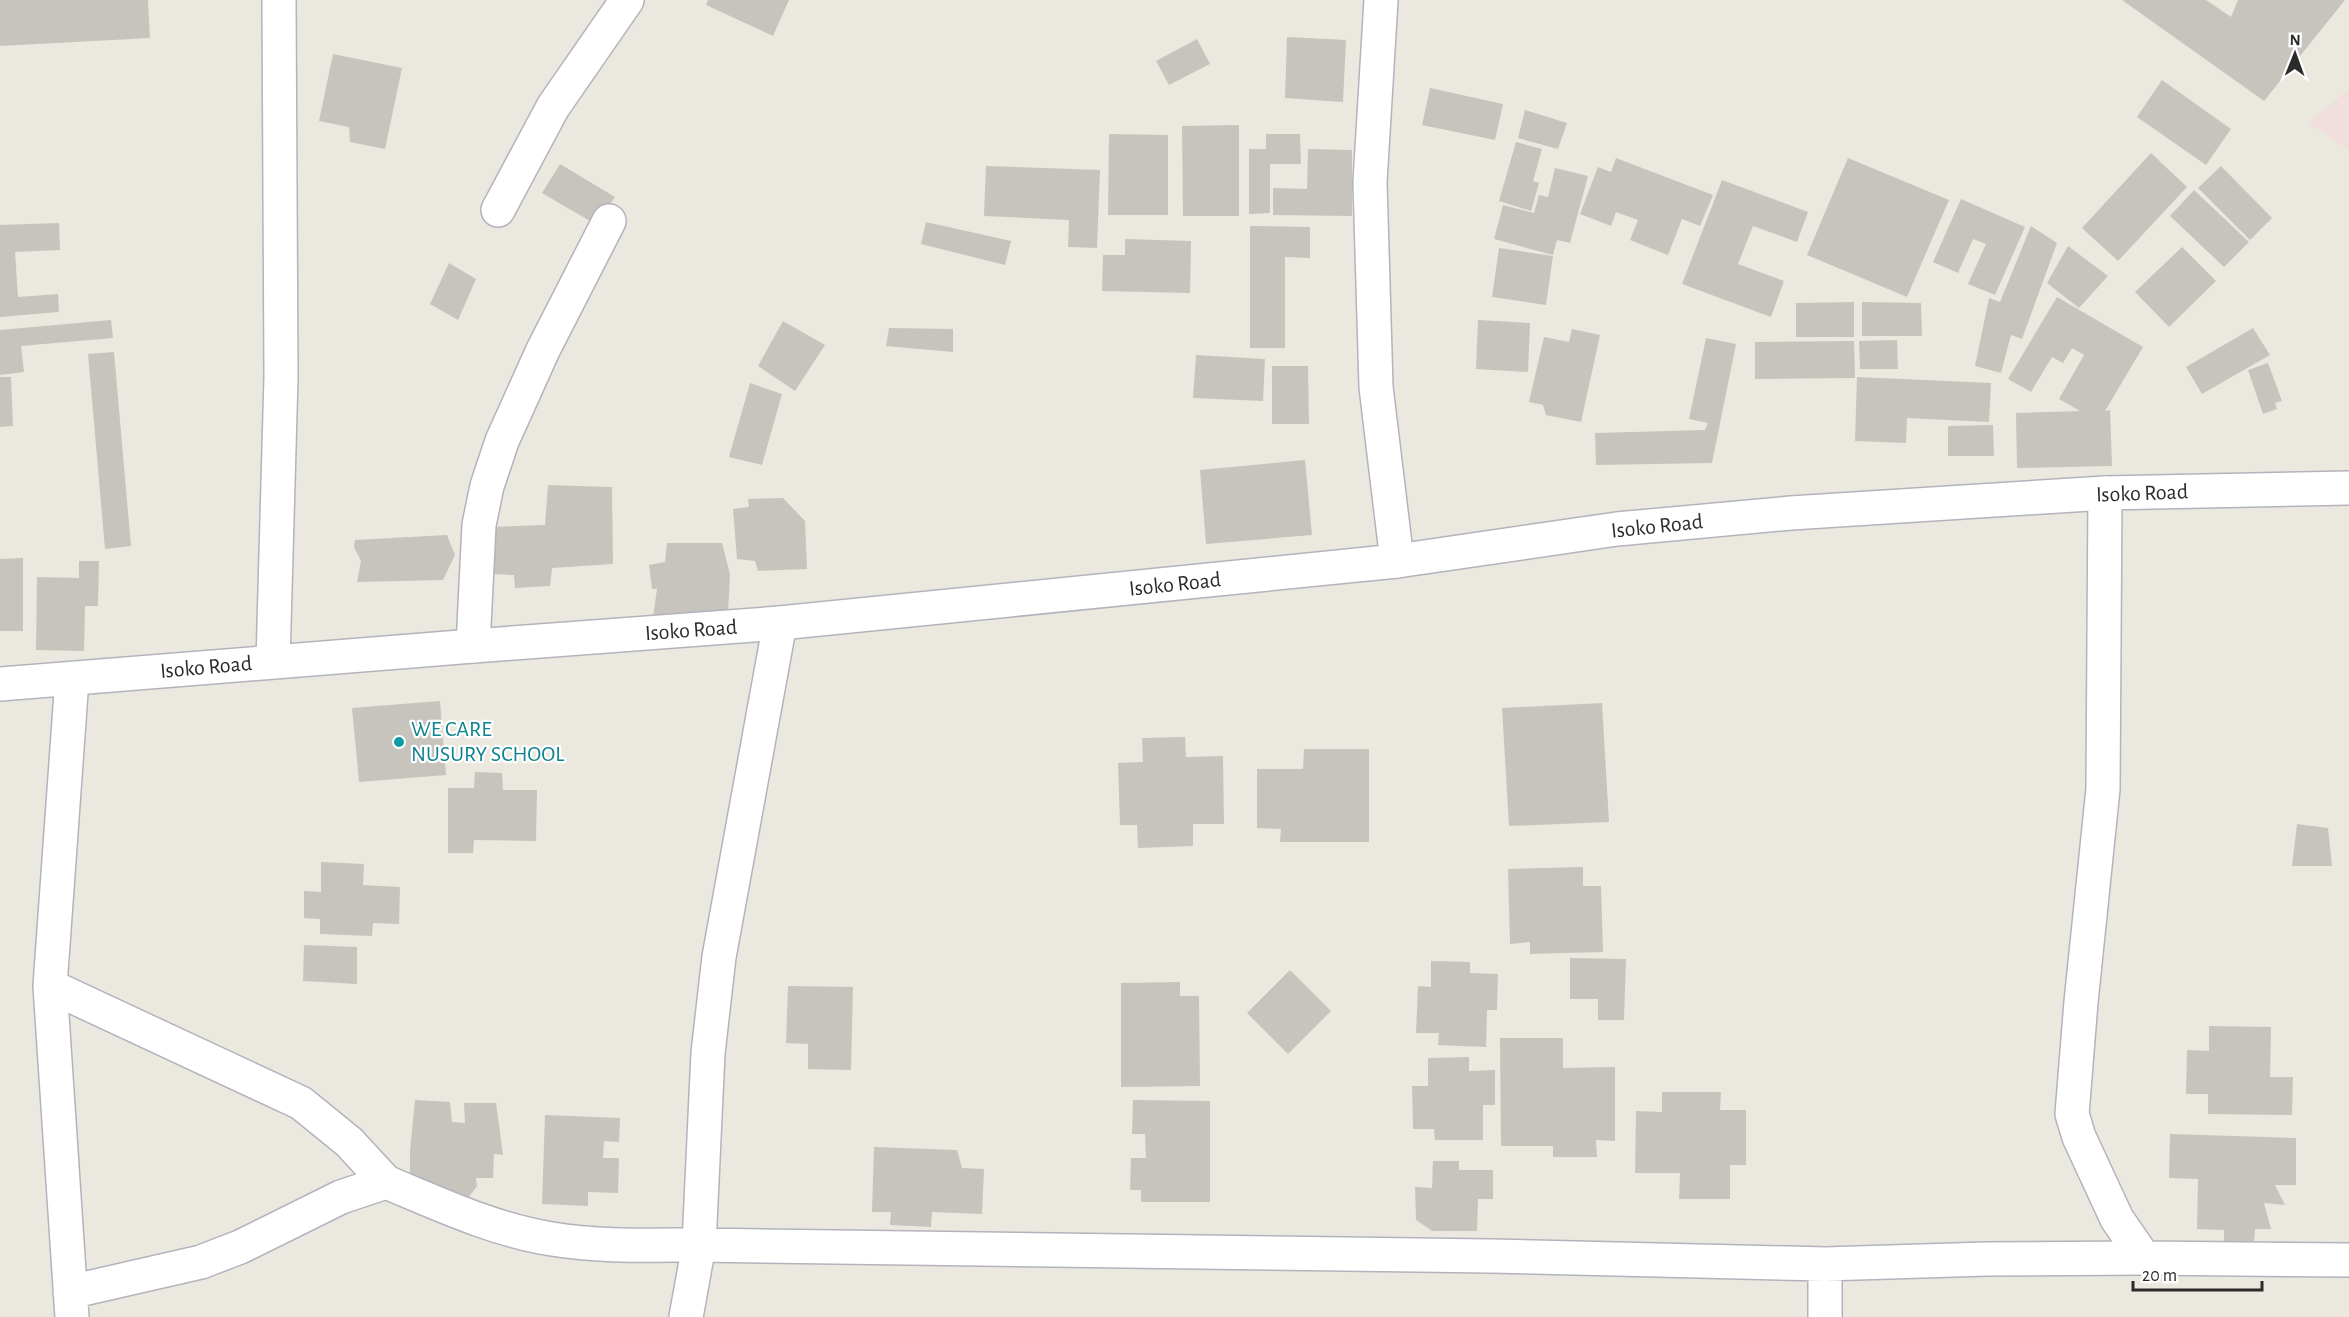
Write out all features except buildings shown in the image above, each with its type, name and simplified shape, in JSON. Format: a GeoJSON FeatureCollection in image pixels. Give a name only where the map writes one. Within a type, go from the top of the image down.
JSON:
{"type":"FeatureCollection","features":[{"type":"Feature","properties":{"kind":"street"},"geometry":{"type":"LineString","coordinates":[[273,662],[280,377],[279,0]]}},
{"type":"Feature","properties":{"kind":"street"},"geometry":{"type":"LineString","coordinates":[[498,210],[553,107],[627,0]]}},
{"type":"Feature","properties":{"kind":"street"},"geometry":{"type":"LineString","coordinates":[[1381,0],[1370,182],[1376,387],[1397,561]]}},
{"type":"Feature","properties":{"kind":"street"},"geometry":{"type":"LineString","coordinates":[[473,646],[479,525],[487,486],[502,441],[543,350],[609,221]]}},
{"type":"Feature","properties":{"kind":"street","name":"Isoko Road"},"geometry":{"type":"LineString","coordinates":[[0,684],[780,623],[1397,561],[1617,530],[1791,513],[2105,493],[2349,488]]}},
{"type":"Feature","properties":{"kind":"street"},"geometry":{"type":"LineString","coordinates":[[2105,493],[2103,789],[2072,1114],[2079,1137],[2117,1219],[2144,1258]]}},
{"type":"Feature","properties":{"kind":"street"},"geometry":{"type":"LineString","coordinates":[[687,1317],[699,1245],[708,1053],[719,957],[780,623]]}},
{"type":"Feature","properties":{"kind":"street"},"geometry":{"type":"LineString","coordinates":[[72,678],[50,986],[71,1304],[240,1247],[341,1197],[386,1182]]}},
{"type":"Feature","properties":{"kind":"street"},"geometry":{"type":"LineString","coordinates":[[50,986],[301,1103],[349,1142],[386,1182],[452,1210],[551,1239],[620,1245],[1490,1256],[1825,1264],[1986,1259],[2349,1260]]}},
{"type":"Feature","properties":{"kind":"street"},"geometry":{"type":"LineString","coordinates":[[1825,1264],[1825,1317]]}},
{"type":"Feature","properties":{"kind":"shaded area"},"geometry":{"type":"Polygon","coordinates":[[[2349,89],[2349,150],[2308,123],[2349,89]]]}},
{"type":"Feature","properties":{"kind":"place","name":"WE CARE NUSURY SCHOOL"},"geometry":{"type":"Point","coordinates":[399,742]}}]}
